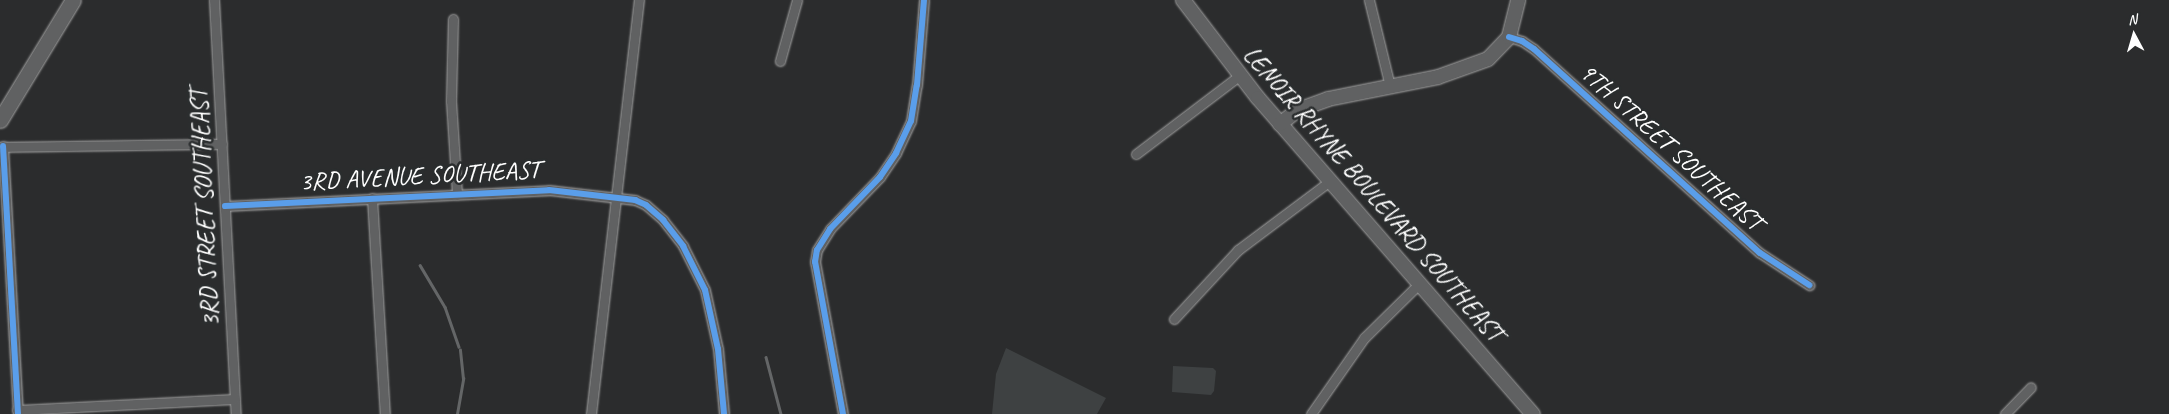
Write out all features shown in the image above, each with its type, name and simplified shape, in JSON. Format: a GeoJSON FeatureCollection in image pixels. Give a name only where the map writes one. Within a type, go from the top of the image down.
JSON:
{"type":"FeatureCollection","features":[{"type":"Feature","properties":{"kind":"main road"},"geometry":{"type":"LineString","coordinates":[[0,120],[73,0]]}},
{"type":"Feature","properties":{"kind":"main road","name":"LENOIR RHYNE BOULEVARD SOUTHEAST"},"geometry":{"type":"LineString","coordinates":[[1183,0],[1280,124],[1533,414]]}},
{"type":"Feature","properties":{"kind":"main road"},"geometry":{"type":"LineString","coordinates":[[1280,124],[1298,110],[1328,98],[1470,67],[1494,55],[1509,37],[1518,0]]}},
{"type":"Feature","properties":{"kind":"street","name":"3RD STREET SOUTHEAST"},"geometry":{"type":"LineString","coordinates":[[214,0],[236,414]]}},
{"type":"Feature","properties":{"kind":"street"},"geometry":{"type":"LineString","coordinates":[[592,414],[639,0]]}},
{"type":"Feature","properties":{"kind":"street"},"geometry":{"type":"LineString","coordinates":[[780,61],[798,0]]}},
{"type":"Feature","properties":{"kind":"street"},"geometry":{"type":"LineString","coordinates":[[843,414],[814,262],[817,250],[830,229],[880,177],[896,153],[911,121],[917,85],[924,0]]}},
{"type":"Feature","properties":{"kind":"street"},"geometry":{"type":"LineString","coordinates":[[1369,0],[1390,86]]}},
{"type":"Feature","properties":{"kind":"street"},"geometry":{"type":"LineString","coordinates":[[453,19],[451,101],[457,195]]}},
{"type":"Feature","properties":{"kind":"street","name":"9TH STREET SOUTHEAST"},"geometry":{"type":"LineString","coordinates":[[1509,37],[1522,41],[1534,49],[1760,253],[1809,285]]}},
{"type":"Feature","properties":{"kind":"street"},"geometry":{"type":"LineString","coordinates":[[1136,154],[1240,75]]}},
{"type":"Feature","properties":{"kind":"street"},"geometry":{"type":"LineString","coordinates":[[222,144],[2,146],[17,412],[235,399]]}},
{"type":"Feature","properties":{"kind":"street"},"geometry":{"type":"LineString","coordinates":[[1174,319],[1238,250],[1330,182]]}},
{"type":"Feature","properties":{"kind":"street","name":"3RD AVENUE SOUTHEAST"},"geometry":{"type":"LineString","coordinates":[[225,206],[549,190],[635,200],[653,211],[670,228],[696,269],[712,312],[724,414]]}},
{"type":"Feature","properties":{"kind":"street"},"geometry":{"type":"LineString","coordinates":[[372,198],[385,414]]}},
{"type":"Feature","properties":{"kind":"street"},"geometry":{"type":"LineString","coordinates":[[1311,414],[1364,338],[1420,283]]}},
{"type":"Feature","properties":{"kind":"street"},"geometry":{"type":"LineString","coordinates":[[2005,414],[2031,387]]}},
{"type":"Feature","properties":{"kind":"shaded area"},"geometry":{"type":"Polygon","coordinates":[[[1006,348],[1106,398],[1097,414],[992,414],[996,374],[1006,348]]]}},
{"type":"Feature","properties":{"kind":"shaded area"},"geometry":{"type":"Polygon","coordinates":[[[1173,366],[1213,368],[1216,371],[1214,391],[1211,395],[1172,392],[1173,366]]]}},
{"type":"Feature","properties":{"kind":"waterway"},"geometry":{"type":"LineString","coordinates":[[420,265],[445,307],[459,347]]}},
{"type":"Feature","properties":{"kind":"waterway"},"geometry":{"type":"LineString","coordinates":[[457,414],[463,379],[460,350]]}},
{"type":"Feature","properties":{"kind":"waterway"},"geometry":{"type":"LineString","coordinates":[[766,357],[781,414]]}},
{"type":"Feature","properties":{"kind":"cycle path"},"geometry":{"type":"LineString","coordinates":[[843,414],[815,262],[817,250],[830,229],[880,177],[896,153],[911,121],[917,85],[924,0]]}},
{"type":"Feature","properties":{"kind":"cycle path"},"geometry":{"type":"LineString","coordinates":[[1509,37],[1522,41],[1534,49],[1760,253],[1809,285]]}},
{"type":"Feature","properties":{"kind":"cycle path"},"geometry":{"type":"LineString","coordinates":[[3,146],[18,414]]}},
{"type":"Feature","properties":{"kind":"cycle path"},"geometry":{"type":"LineString","coordinates":[[225,206],[549,190],[635,200],[646,205],[663,220],[683,246],[705,290],[718,349],[724,414]]}}]}
